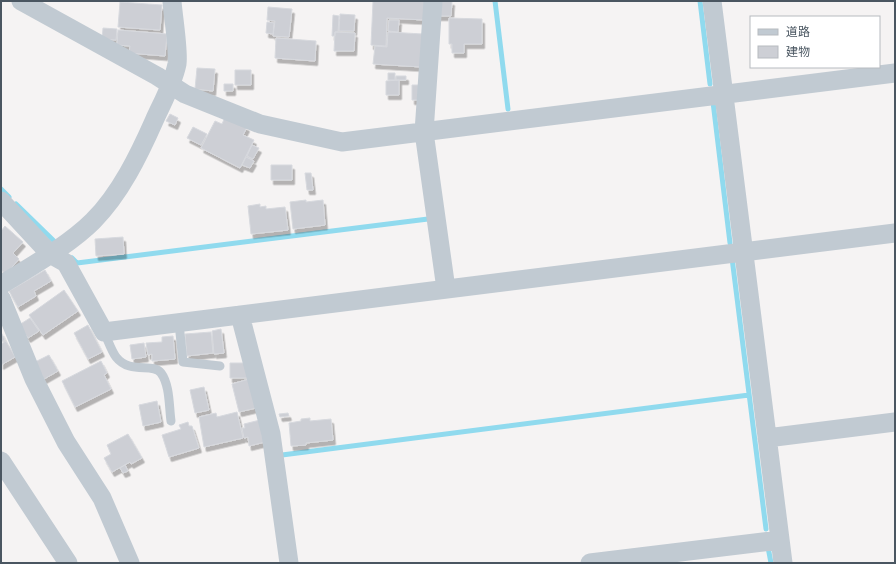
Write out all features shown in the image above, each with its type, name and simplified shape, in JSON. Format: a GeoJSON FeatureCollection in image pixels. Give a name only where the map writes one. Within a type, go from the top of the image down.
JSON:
{"type":"FeatureCollection","features":[{"type":"Feature","properties":{"kind":"street"},"geometry":{"type":"LineString","coordinates":[[21,1],[171,84],[185,94],[260,124],[342,142],[724,93],[895,73]]}},
{"type":"Feature","properties":{"kind":"street"},"geometry":{"type":"LineString","coordinates":[[1,285],[50,254],[92,222],[108,203],[143,146],[171,84],[177,63],[172,1]]}},
{"type":"Feature","properties":{"kind":"street"},"geometry":{"type":"LineString","coordinates":[[433,1],[424,132],[446,289]]}},
{"type":"Feature","properties":{"kind":"street"},"geometry":{"type":"LineString","coordinates":[[712,1],[783,563]]}},
{"type":"Feature","properties":{"kind":"street"},"geometry":{"type":"LineString","coordinates":[[1,201],[50,254],[66,263],[104,332],[895,233]]}},
{"type":"Feature","properties":{"kind":"street"},"geometry":{"type":"LineString","coordinates":[[1,298],[34,379],[66,442],[102,498],[130,563]]}},
{"type":"Feature","properties":{"kind":"street"},"geometry":{"type":"LineString","coordinates":[[240,315],[271,434],[289,563]]}},
{"type":"Feature","properties":{"kind":"street"},"geometry":{"type":"LineString","coordinates":[[767,438],[895,422]]}},
{"type":"Feature","properties":{"kind":"street"},"geometry":{"type":"LineString","coordinates":[[1,462],[68,563]]}},
{"type":"Feature","properties":{"kind":"street"},"geometry":{"type":"LineString","coordinates":[[590,563],[780,540]]}},
{"type":"Feature","properties":{"kind":"lane"},"geometry":{"type":"LineString","coordinates":[[179,323],[183,362],[220,366]]}},
{"type":"Feature","properties":{"kind":"lane"},"geometry":{"type":"LineString","coordinates":[[104,332],[116,357],[126,365],[133,368],[154,368],[161,372],[166,384],[171,421]]}},
{"type":"Feature","properties":{"kind":"building"},"geometry":{"type":"Polygon","coordinates":[[[373,1],[426,1],[425,20],[387,18],[386,46],[371,45],[373,1]]]}},
{"type":"Feature","properties":{"kind":"building"},"geometry":{"type":"Polygon","coordinates":[[[437,1],[452,1],[451,16],[436,16],[437,1]]]}},
{"type":"Feature","properties":{"kind":"building"},"geometry":{"type":"Polygon","coordinates":[[[120,2],[162,5],[160,30],[118,27],[120,2]]]}},
{"type":"Feature","properties":{"kind":"building"},"geometry":{"type":"Polygon","coordinates":[[[268,7],[292,9],[289,37],[273,36],[275,21],[267,20],[268,7]]]}},
{"type":"Feature","properties":{"kind":"building"},"geometry":{"type":"Polygon","coordinates":[[[340,14],[355,15],[354,31],[339,31],[340,14]]]}},
{"type":"Feature","properties":{"kind":"building"},"geometry":{"type":"Polygon","coordinates":[[[333,15],[339,16],[338,32],[335,32],[335,36],[332,36],[333,15]]]}},
{"type":"Feature","properties":{"kind":"building"},"geometry":{"type":"Polygon","coordinates":[[[449,18],[482,19],[482,44],[464,44],[464,53],[452,53],[452,44],[449,44],[449,18]]]}},
{"type":"Feature","properties":{"kind":"building"},"geometry":{"type":"Polygon","coordinates":[[[389,20],[399,20],[398,32],[388,31],[389,20]]]}},
{"type":"Feature","properties":{"kind":"building"},"geometry":{"type":"Polygon","coordinates":[[[267,22],[274,23],[273,34],[266,33],[267,22]]]}},
{"type":"Feature","properties":{"kind":"building"},"geometry":{"type":"Polygon","coordinates":[[[103,28],[117,29],[116,40],[102,39],[103,28]]]}},
{"type":"Feature","properties":{"kind":"building"},"geometry":{"type":"Polygon","coordinates":[[[118,30],[167,34],[165,56],[129,53],[130,46],[117,45],[118,30]]]}},
{"type":"Feature","properties":{"kind":"building"},"geometry":{"type":"Polygon","coordinates":[[[335,32],[355,33],[354,51],[334,51],[335,32]]]}},
{"type":"Feature","properties":{"kind":"building"},"geometry":{"type":"Polygon","coordinates":[[[388,32],[423,34],[422,67],[373,64],[375,46],[387,47],[388,32]]]}},
{"type":"Feature","properties":{"kind":"building"},"geometry":{"type":"Polygon","coordinates":[[[276,38],[316,41],[315,61],[275,58],[276,38]]]}},
{"type":"Feature","properties":{"kind":"building"},"geometry":{"type":"Polygon","coordinates":[[[197,68],[215,69],[213,91],[195,89],[197,68]]]}},
{"type":"Feature","properties":{"kind":"building"},"geometry":{"type":"Polygon","coordinates":[[[235,70],[251,70],[251,85],[235,85],[235,70]]]}},
{"type":"Feature","properties":{"kind":"building"},"geometry":{"type":"Polygon","coordinates":[[[388,73],[395,73],[395,80],[388,80],[388,73]]]}},
{"type":"Feature","properties":{"kind":"building"},"geometry":{"type":"Polygon","coordinates":[[[396,76],[406,76],[406,80],[396,80],[396,76]]]}},
{"type":"Feature","properties":{"kind":"building"},"geometry":{"type":"Polygon","coordinates":[[[399,80],[399,95],[386,95],[386,81],[399,80]]]}},
{"type":"Feature","properties":{"kind":"building"},"geometry":{"type":"Polygon","coordinates":[[[224,84],[233,84],[233,91],[224,91],[224,84]]]}},
{"type":"Feature","properties":{"kind":"building"},"geometry":{"type":"Polygon","coordinates":[[[412,85],[419,85],[419,100],[412,100],[412,85]]]}},
{"type":"Feature","properties":{"kind":"building"},"geometry":{"type":"Polygon","coordinates":[[[170,114],[178,118],[175,125],[166,121],[170,114]]]}},
{"type":"Feature","properties":{"kind":"building"},"geometry":{"type":"Polygon","coordinates":[[[225,117],[247,127],[243,135],[254,140],[240,168],[201,148],[215,121],[222,124],[225,117]]]}},
{"type":"Feature","properties":{"kind":"building"},"geometry":{"type":"Polygon","coordinates":[[[193,127],[207,134],[201,145],[187,138],[193,127]]]}},
{"type":"Feature","properties":{"kind":"building"},"geometry":{"type":"Polygon","coordinates":[[[252,145],[259,148],[253,159],[247,156],[252,145]]]}},
{"type":"Feature","properties":{"kind":"building"},"geometry":{"type":"Polygon","coordinates":[[[246,157],[254,161],[250,168],[242,165],[246,157]]]}},
{"type":"Feature","properties":{"kind":"building"},"geometry":{"type":"Polygon","coordinates":[[[271,165],[292,165],[292,180],[271,180],[271,165]]]}},
{"type":"Feature","properties":{"kind":"building"},"geometry":{"type":"Polygon","coordinates":[[[305,173],[311,173],[313,190],[307,190],[305,173]]]}},
{"type":"Feature","properties":{"kind":"building"},"geometry":{"type":"Polygon","coordinates":[[[306,200],[306,202],[323,200],[325,225],[293,229],[290,202],[306,200]]]}},
{"type":"Feature","properties":{"kind":"building"},"geometry":{"type":"Polygon","coordinates":[[[260,204],[260,207],[266,206],[266,209],[285,207],[288,230],[251,234],[248,206],[260,204]]]}},
{"type":"Feature","properties":{"kind":"building"},"geometry":{"type":"Polygon","coordinates":[[[5,226],[23,242],[13,253],[19,259],[6,274],[1,270],[1,231],[5,226]]]}},
{"type":"Feature","properties":{"kind":"building"},"geometry":{"type":"Polygon","coordinates":[[[123,237],[124,254],[96,256],[95,239],[123,237]]]}},
{"type":"Feature","properties":{"kind":"building"},"geometry":{"type":"Polygon","coordinates":[[[45,270],[51,281],[34,291],[36,296],[18,307],[9,291],[45,270]]]}},
{"type":"Feature","properties":{"kind":"building"},"geometry":{"type":"Polygon","coordinates":[[[64,290],[78,311],[43,335],[29,315],[64,290]]]}},
{"type":"Feature","properties":{"kind":"building"},"geometry":{"type":"Polygon","coordinates":[[[30,318],[39,331],[28,338],[19,325],[30,318]]]}},
{"type":"Feature","properties":{"kind":"building"},"geometry":{"type":"Polygon","coordinates":[[[88,325],[102,352],[88,359],[74,333],[88,325]]]}},
{"type":"Feature","properties":{"kind":"building"},"geometry":{"type":"Polygon","coordinates":[[[221,329],[224,353],[214,354],[212,331],[221,329]]]}},
{"type":"Feature","properties":{"kind":"building"},"geometry":{"type":"Polygon","coordinates":[[[1,332],[5,340],[1,342],[1,332]]]}},
{"type":"Feature","properties":{"kind":"building"},"geometry":{"type":"Polygon","coordinates":[[[211,332],[213,353],[187,356],[185,334],[211,332]]]}},
{"type":"Feature","properties":{"kind":"building"},"geometry":{"type":"Polygon","coordinates":[[[173,336],[175,359],[152,361],[152,354],[148,355],[146,343],[162,342],[162,337],[173,336]]]}},
{"type":"Feature","properties":{"kind":"building"},"geometry":{"type":"Polygon","coordinates":[[[6,341],[15,357],[1,365],[1,344],[6,341]]]}},
{"type":"Feature","properties":{"kind":"building"},"geometry":{"type":"Polygon","coordinates":[[[144,343],[146,357],[132,359],[130,345],[144,343]]]}},
{"type":"Feature","properties":{"kind":"building"},"geometry":{"type":"Polygon","coordinates":[[[49,355],[58,371],[44,379],[35,362],[49,355]]]}},
{"type":"Feature","properties":{"kind":"building"},"geometry":{"type":"Polygon","coordinates":[[[101,361],[107,373],[104,375],[111,389],[75,407],[62,381],[101,361]]]}},
{"type":"Feature","properties":{"kind":"building"},"geometry":{"type":"Polygon","coordinates":[[[230,363],[248,363],[248,378],[230,378],[230,363]]]}},
{"type":"Feature","properties":{"kind":"building"},"geometry":{"type":"Polygon","coordinates":[[[249,379],[256,408],[239,412],[232,384],[249,379]]]}},
{"type":"Feature","properties":{"kind":"building"},"geometry":{"type":"Polygon","coordinates":[[[204,387],[209,410],[195,413],[190,390],[204,387]]]}},
{"type":"Feature","properties":{"kind":"building"},"geometry":{"type":"Polygon","coordinates":[[[157,401],[161,422],[143,426],[139,405],[157,401]]]}},
{"type":"Feature","properties":{"kind":"building"},"geometry":{"type":"Polygon","coordinates":[[[237,412],[243,438],[204,447],[199,417],[216,413],[217,417],[237,412]]]}},
{"type":"Feature","properties":{"kind":"building"},"geometry":{"type":"Polygon","coordinates":[[[288,413],[289,416],[280,417],[279,414],[288,413]]]}},
{"type":"Feature","properties":{"kind":"building"},"geometry":{"type":"Polygon","coordinates":[[[310,418],[310,421],[331,419],[333,440],[291,446],[289,423],[310,418]]]}},
{"type":"Feature","properties":{"kind":"building"},"geometry":{"type":"Polygon","coordinates":[[[260,420],[265,442],[249,446],[248,437],[244,438],[242,428],[245,428],[244,424],[260,420]]]}},
{"type":"Feature","properties":{"kind":"building"},"geometry":{"type":"Polygon","coordinates":[[[188,422],[189,426],[192,426],[199,448],[169,457],[162,435],[181,429],[179,425],[188,422]]]}},
{"type":"Feature","properties":{"kind":"building"},"geometry":{"type":"Polygon","coordinates":[[[128,434],[142,458],[131,464],[130,462],[112,472],[104,458],[111,454],[107,445],[128,434]]]}},
{"type":"Feature","properties":{"kind":"building"},"geometry":{"type":"Polygon","coordinates":[[[125,465],[128,471],[123,473],[120,468],[125,465]]]}},
{"type":"Feature","properties":{"kind":"waterway"},"geometry":{"type":"LineString","coordinates":[[495,1],[508,109]]}},
{"type":"Feature","properties":{"kind":"waterway"},"geometry":{"type":"LineString","coordinates":[[700,1],[710,84]]}},
{"type":"Feature","properties":{"kind":"waterway"},"geometry":{"type":"LineString","coordinates":[[710,102],[713,102],[730,243]]}},
{"type":"Feature","properties":{"kind":"waterway"},"geometry":{"type":"LineString","coordinates":[[1,189],[9,197]]}},
{"type":"Feature","properties":{"kind":"waterway"},"geometry":{"type":"LineString","coordinates":[[16,204],[54,241]]}},
{"type":"Feature","properties":{"kind":"waterway"},"geometry":{"type":"LineString","coordinates":[[72,258],[77,263],[428,219]]}},
{"type":"Feature","properties":{"kind":"waterway"},"geometry":{"type":"LineString","coordinates":[[732,258],[766,529]]}},
{"type":"Feature","properties":{"kind":"waterway"},"geometry":{"type":"LineString","coordinates":[[282,455],[749,395]]}},
{"type":"Feature","properties":{"kind":"waterway"},"geometry":{"type":"LineString","coordinates":[[768,547],[771,563]]}}]}
